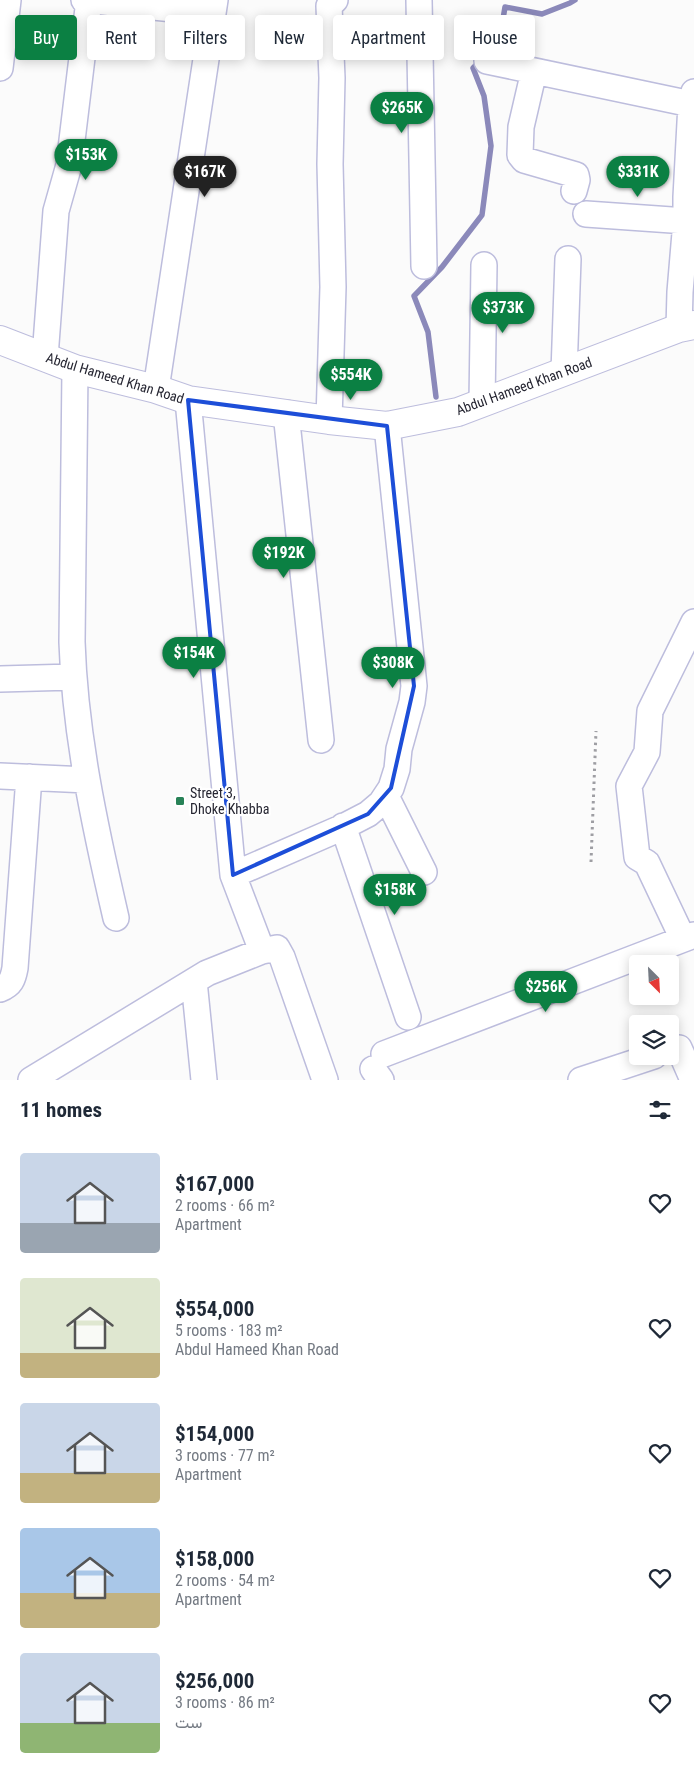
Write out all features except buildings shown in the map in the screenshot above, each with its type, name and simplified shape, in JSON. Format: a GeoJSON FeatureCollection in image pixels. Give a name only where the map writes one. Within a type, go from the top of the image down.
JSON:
{"type":"FeatureCollection","features":[{"type":"Feature","properties":{"kind":"main road","name":"Abdul Hameed Khan Road"},"geometry":{"type":"LineString","coordinates":[[1,345],[44,357],[75,369],[156,389],[188,400],[329,420],[387,426],[458,412],[687,327]]}},
{"type":"Feature","properties":{"kind":"street"},"geometry":{"type":"LineString","coordinates":[[0,68],[8,0]]}},
{"type":"Feature","properties":{"kind":"street"},"geometry":{"type":"LineString","coordinates":[[44,357],[56,211],[69,165],[87,0],[214,6],[156,389]]}},
{"type":"Feature","properties":{"kind":"street"},"geometry":{"type":"LineString","coordinates":[[329,420],[333,286],[330,164],[332,78],[329,6],[335,0]]}},
{"type":"Feature","properties":{"kind":"street"},"geometry":{"type":"LineString","coordinates":[[419,0],[424,266]]}},
{"type":"Feature","properties":{"kind":"street"},"geometry":{"type":"LineString","coordinates":[[487,61],[534,71],[693,98],[680,292],[687,327]]}},
{"type":"Feature","properties":{"kind":"street"},"geometry":{"type":"LineString","coordinates":[[534,71],[521,126],[520,155],[524,160],[576,175],[577,180],[574,191]]}},
{"type":"Feature","properties":{"kind":"street"},"geometry":{"type":"LineString","coordinates":[[586,214],[686,221]]}},
{"type":"Feature","properties":{"kind":"street"},"geometry":{"type":"LineString","coordinates":[[564,372],[568,258]]}},
{"type":"Feature","properties":{"kind":"street"},"geometry":{"type":"LineString","coordinates":[[482,402],[484,265]]}},
{"type":"Feature","properties":{"kind":"street"},"geometry":{"type":"LineString","coordinates":[[75,369],[73,676],[81,746],[96,831],[116,918]]}},
{"type":"Feature","properties":{"kind":"street"},"geometry":{"type":"LineString","coordinates":[[188,400],[233,875],[262,951]]}},
{"type":"Feature","properties":{"kind":"street"},"geometry":{"type":"LineString","coordinates":[[286,413],[321,740]]}},
{"type":"Feature","properties":{"kind":"street"},"geometry":{"type":"LineString","coordinates":[[233,875],[368,814],[386,796],[391,788],[397,769],[399,750],[412,702],[414,686],[387,426]]}},
{"type":"Feature","properties":{"kind":"street"},"geometry":{"type":"LineString","coordinates":[[379,1067],[688,937],[647,863],[637,857],[629,786],[647,752],[650,711],[694,622]]}},
{"type":"Feature","properties":{"kind":"street"},"geometry":{"type":"LineString","coordinates":[[0,679],[73,676]]}},
{"type":"Feature","properties":{"kind":"street"},"geometry":{"type":"LineString","coordinates":[[0,776],[87,780]]}},
{"type":"Feature","properties":{"kind":"street"},"geometry":{"type":"LineString","coordinates":[[0,989],[8,986],[13,978],[15,968],[29,777]]}},
{"type":"Feature","properties":{"kind":"street"},"geometry":{"type":"LineString","coordinates":[[386,796],[424,872]]}},
{"type":"Feature","properties":{"kind":"street"},"geometry":{"type":"LineString","coordinates":[[343,826],[408,1018]]}},
{"type":"Feature","properties":{"kind":"street"},"geometry":{"type":"LineString","coordinates":[[31,1080],[207,973],[262,951],[276,948],[280,951],[325,1080]]}},
{"type":"Feature","properties":{"kind":"street"},"geometry":{"type":"LineString","coordinates":[[194,982],[204,1080]]}},
{"type":"Feature","properties":{"kind":"street"},"geometry":{"type":"LineString","coordinates":[[681,1047],[693,1080]]}},
{"type":"Feature","properties":{"kind":"street"},"geometry":{"type":"LineString","coordinates":[[581,1080],[629,1064]]}},
{"type":"Feature","properties":{"kind":"path"},"geometry":{"type":"LineString","coordinates":[[591,862],[596,731]]}},
{"type":"Feature","properties":{"kind":"highlighted area"},"geometry":{"type":"Polygon","coordinates":[[[188,400],[387,426],[414,686],[391,788],[368,814],[233,875],[188,400]]]}},
{"type":"Feature","properties":{"kind":"waterway"},"geometry":{"type":"LineString","coordinates":[[504,15],[505,7],[542,14],[575,0]]}},
{"type":"Feature","properties":{"kind":"waterway"},"geometry":{"type":"LineString","coordinates":[[436,397],[428,332],[414,296],[442,267],[482,215],[491,146],[484,96],[473,68],[480,61]]}},
{"type":"Feature","properties":{"kind":"place","name":"Street 3, Dhoke Khabba"},"geometry":{"type":"Point","coordinates":[180,801]}}]}
